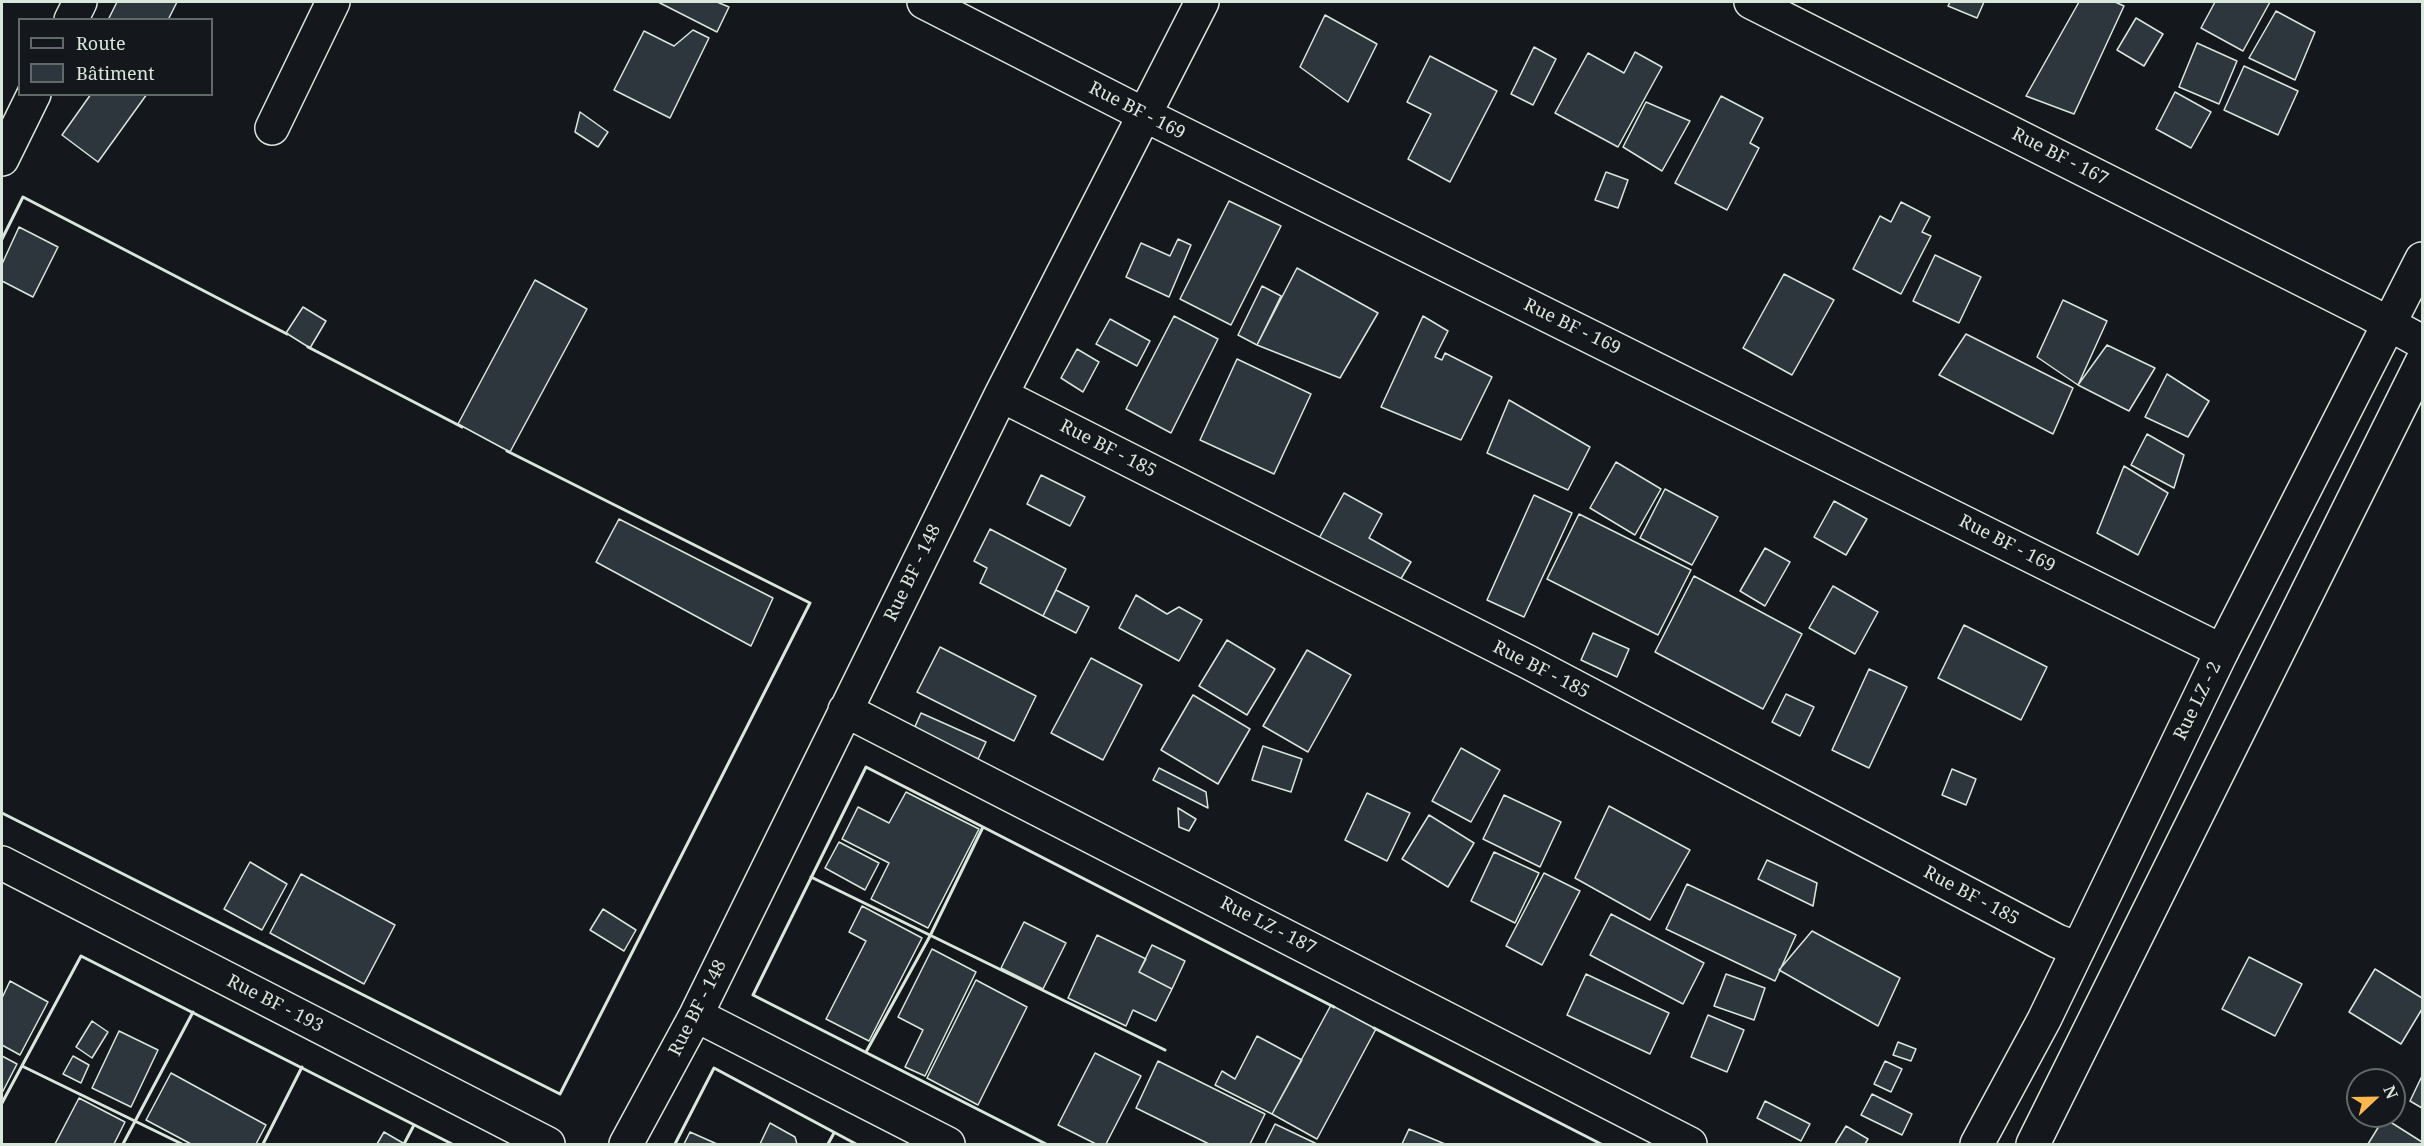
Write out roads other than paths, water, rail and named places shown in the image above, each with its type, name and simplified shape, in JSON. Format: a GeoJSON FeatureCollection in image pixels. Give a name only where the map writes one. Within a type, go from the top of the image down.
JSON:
{"type":"FeatureCollection","features":[{"type":"Feature","properties":{"kind":"street"},"geometry":{"type":"LineString","coordinates":[[72,18],[80,2]]}},
{"type":"Feature","properties":{"kind":"street"},"geometry":{"type":"LineString","coordinates":[[272,128],[333,2]]}},
{"type":"Feature","properties":{"kind":"street","name":"Rue BF - 169"},"geometry":{"type":"LineString","coordinates":[[924,2],[1145,115],[2222,651]]}},
{"type":"Feature","properties":{"kind":"street","name":"Rue BF - 148"},"geometry":{"type":"LineString","coordinates":[[626,1144],[696,1015],[1001,395],[1202,2]]}},
{"type":"Feature","properties":{"kind":"street","name":"Rue BF - 167"},"geometry":{"type":"LineString","coordinates":[[1751,2],[2379,318],[2422,342]]}},
{"type":"Feature","properties":{"kind":"street"},"geometry":{"type":"LineString","coordinates":[[2,159],[33,96]]}},
{"type":"Feature","properties":{"kind":"street","name":"Rue LZ - 2"},"geometry":{"type":"LineString","coordinates":[[1977,1144],[2044,1020],[2379,318],[2422,259]]}},
{"type":"Feature","properties":{"kind":"street"},"geometry":{"type":"LineString","coordinates":[[2033,1144],[2422,362]]}},
{"type":"Feature","properties":{"kind":"street","name":"Rue BF - 185"},"geometry":{"type":"LineString","coordinates":[[1001,395],[1528,662],[2057,941],[2078,949]]}},
{"type":"Feature","properties":{"kind":"street","name":"Rue LZ - 187"},"geometry":{"type":"LineString","coordinates":[[845,710],[1690,1144]]}},
{"type":"Feature","properties":{"kind":"street","name":"Rue BF - 193"},"geometry":{"type":"LineString","coordinates":[[2,864],[548,1144]]}},
{"type":"Feature","properties":{"kind":"street"},"geometry":{"type":"LineString","coordinates":[[696,1015],[948,1144]]}}]}
